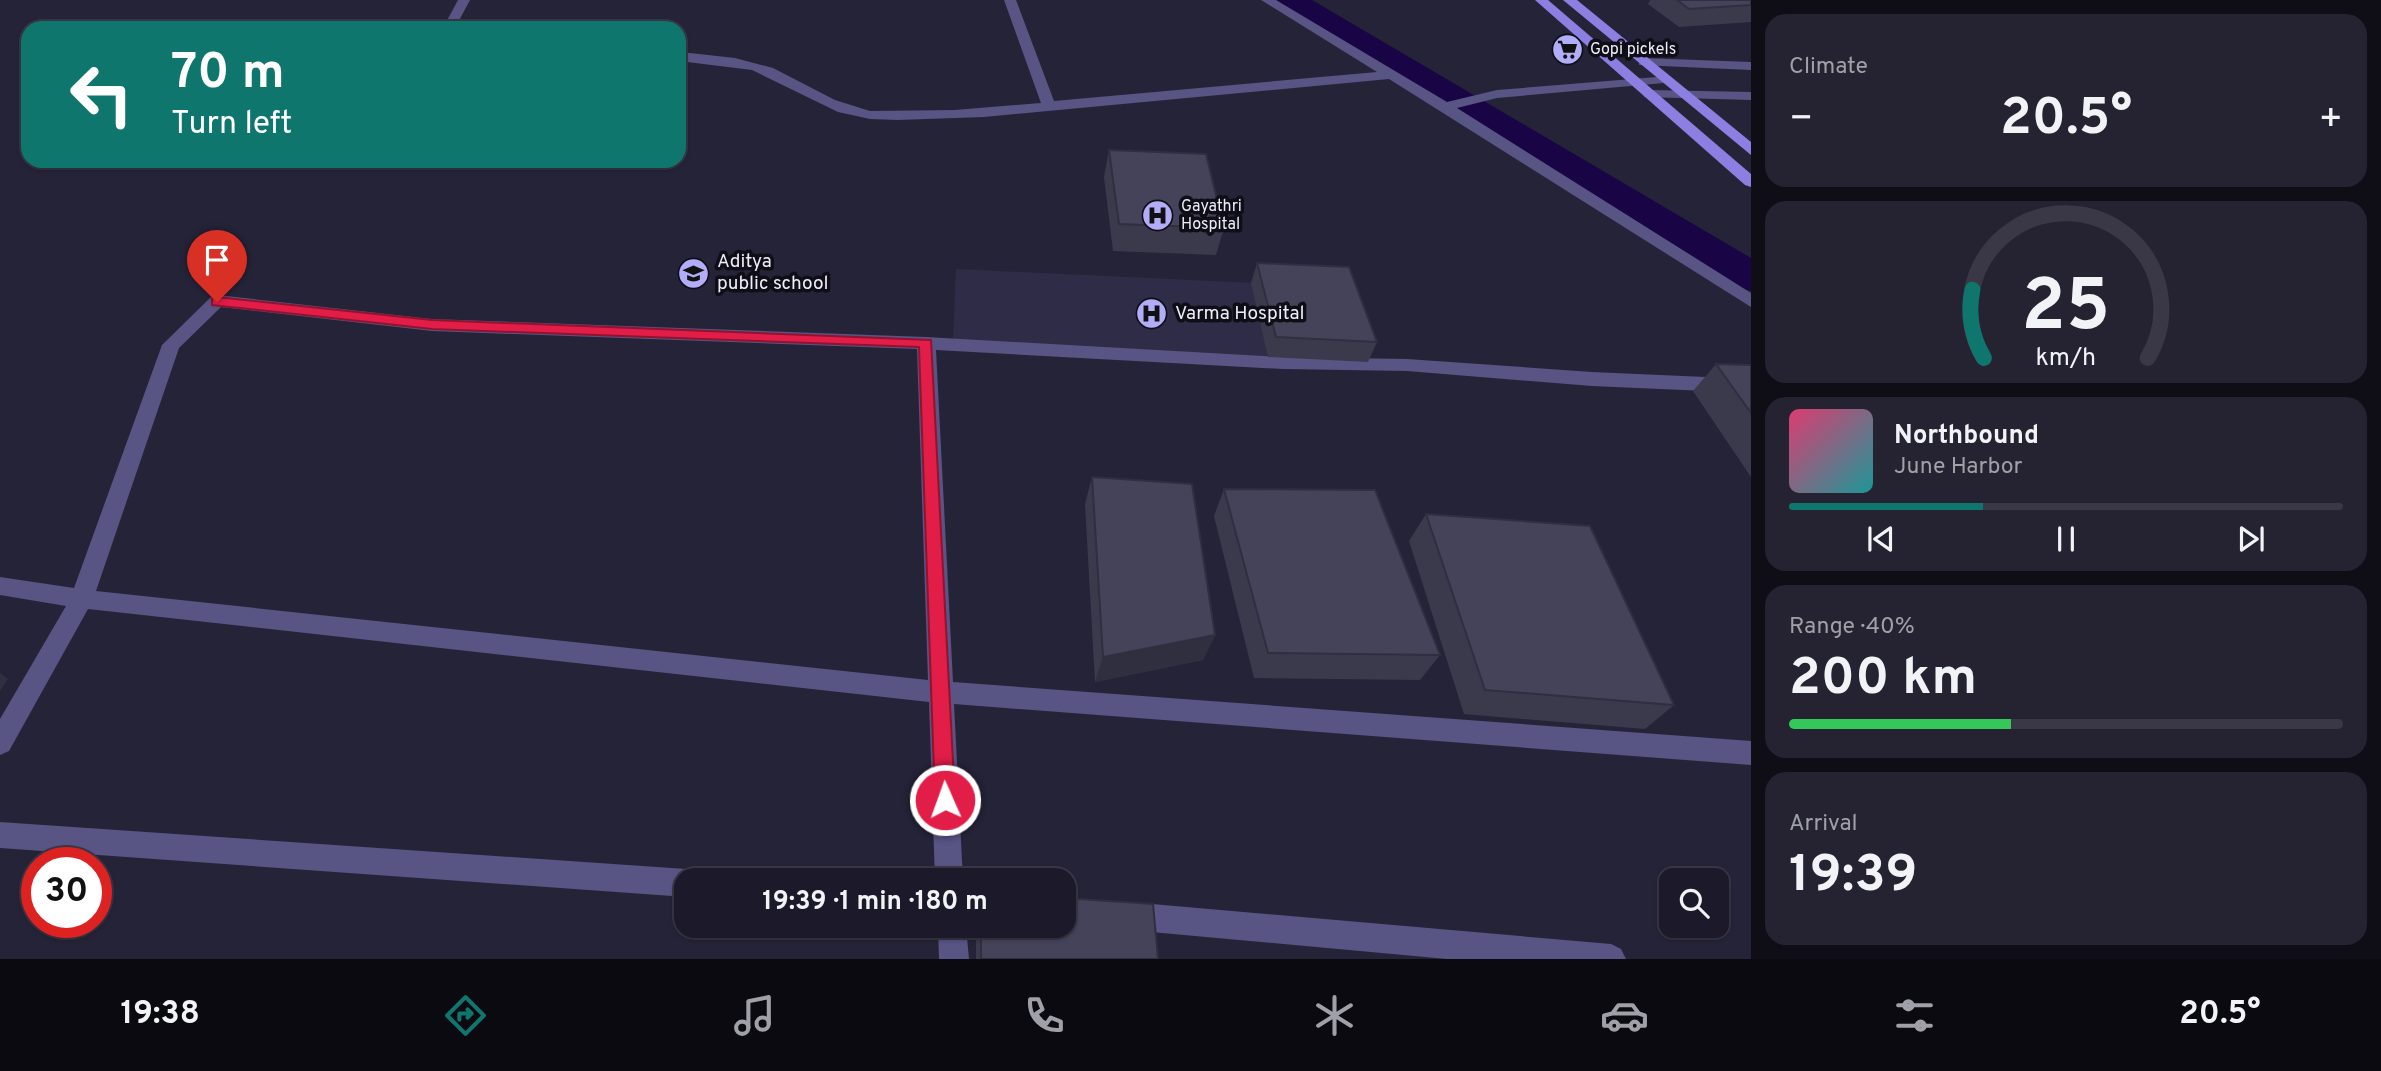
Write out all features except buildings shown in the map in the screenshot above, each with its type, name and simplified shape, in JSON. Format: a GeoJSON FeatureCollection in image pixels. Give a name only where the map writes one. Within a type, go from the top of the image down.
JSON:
{"type":"FeatureCollection","features":[{"type":"Feature","properties":{"kind":"main road"},"geometry":{"type":"LineString","coordinates":[[1541,0],[1751,182]]}},
{"type":"Feature","properties":{"kind":"main road"},"geometry":{"type":"LineString","coordinates":[[1569,0],[1751,150]]}},
{"type":"Feature","properties":{"kind":"street"},"geometry":{"type":"LineString","coordinates":[[453,21],[464,0]]}},
{"type":"Feature","properties":{"kind":"street"},"geometry":{"type":"LineString","coordinates":[[1010,0],[1049,106]]}},
{"type":"Feature","properties":{"kind":"street"},"geometry":{"type":"LineString","coordinates":[[1267,0],[1446,107],[1751,301]]}},
{"type":"Feature","properties":{"kind":"street"},"geometry":{"type":"LineString","coordinates":[[686,58],[730,61],[768,72],[839,107],[863,114],[906,117],[1049,106],[1293,81],[1393,75]]}},
{"type":"Feature","properties":{"kind":"street"},"geometry":{"type":"LineString","coordinates":[[1644,62],[1751,66]]}},
{"type":"Feature","properties":{"kind":"street"},"geometry":{"type":"LineString","coordinates":[[1446,107],[1497,94],[1664,79]]}},
{"type":"Feature","properties":{"kind":"street"},"geometry":{"type":"LineString","coordinates":[[1649,94],[1751,96]]}},
{"type":"Feature","properties":{"kind":"street"},"geometry":{"type":"LineString","coordinates":[[0,743],[82,599],[171,345],[217,302],[432,325],[926,343],[1140,357],[1407,365],[1592,379],[1751,386]]}},
{"type":"Feature","properties":{"kind":"street"},"geometry":{"type":"LineString","coordinates":[[926,343],[948,868]]}},
{"type":"Feature","properties":{"kind":"street"},"geometry":{"type":"LineString","coordinates":[[0,586],[82,599],[941,692],[1751,753]]}},
{"type":"Feature","properties":{"kind":"street"},"geometry":{"type":"LineString","coordinates":[[0,835],[674,882]]}},
{"type":"Feature","properties":{"kind":"street"},"geometry":{"type":"LineString","coordinates":[[1105,914],[1611,959]]}},
{"type":"Feature","properties":{"kind":"street"},"geometry":{"type":"LineString","coordinates":[[953,938],[954,959]]}},
{"type":"Feature","properties":{"kind":"shaded area","name":"Varma Hospital"},"geometry":{"type":"Polygon","coordinates":[[[956,269],[1341,287],[1368,362],[953,341],[956,269]]]}},
{"type":"Feature","properties":{"kind":"waterway"},"geometry":{"type":"LineString","coordinates":[[1290,0],[1751,277]]}},
{"type":"Feature","properties":{"kind":"place","name":"Gopi pickels"},"geometry":{"type":"Point","coordinates":[1567,50]}},
{"type":"Feature","properties":{"kind":"place","name":"Gayathri Hospital"},"geometry":{"type":"Point","coordinates":[1158,216]}},
{"type":"Feature","properties":{"kind":"place","name":"Aditya public school"},"geometry":{"type":"Point","coordinates":[694,273]}},
{"type":"Feature","properties":{"kind":"place","name":"Varma Hospital"},"geometry":{"type":"Point","coordinates":[1152,314]}},
{"type":"Feature","properties":{"kind":"route"},"geometry":{"type":"LineString","coordinates":[[217,302],[432,325],[926,343],[945,800]]}}]}
